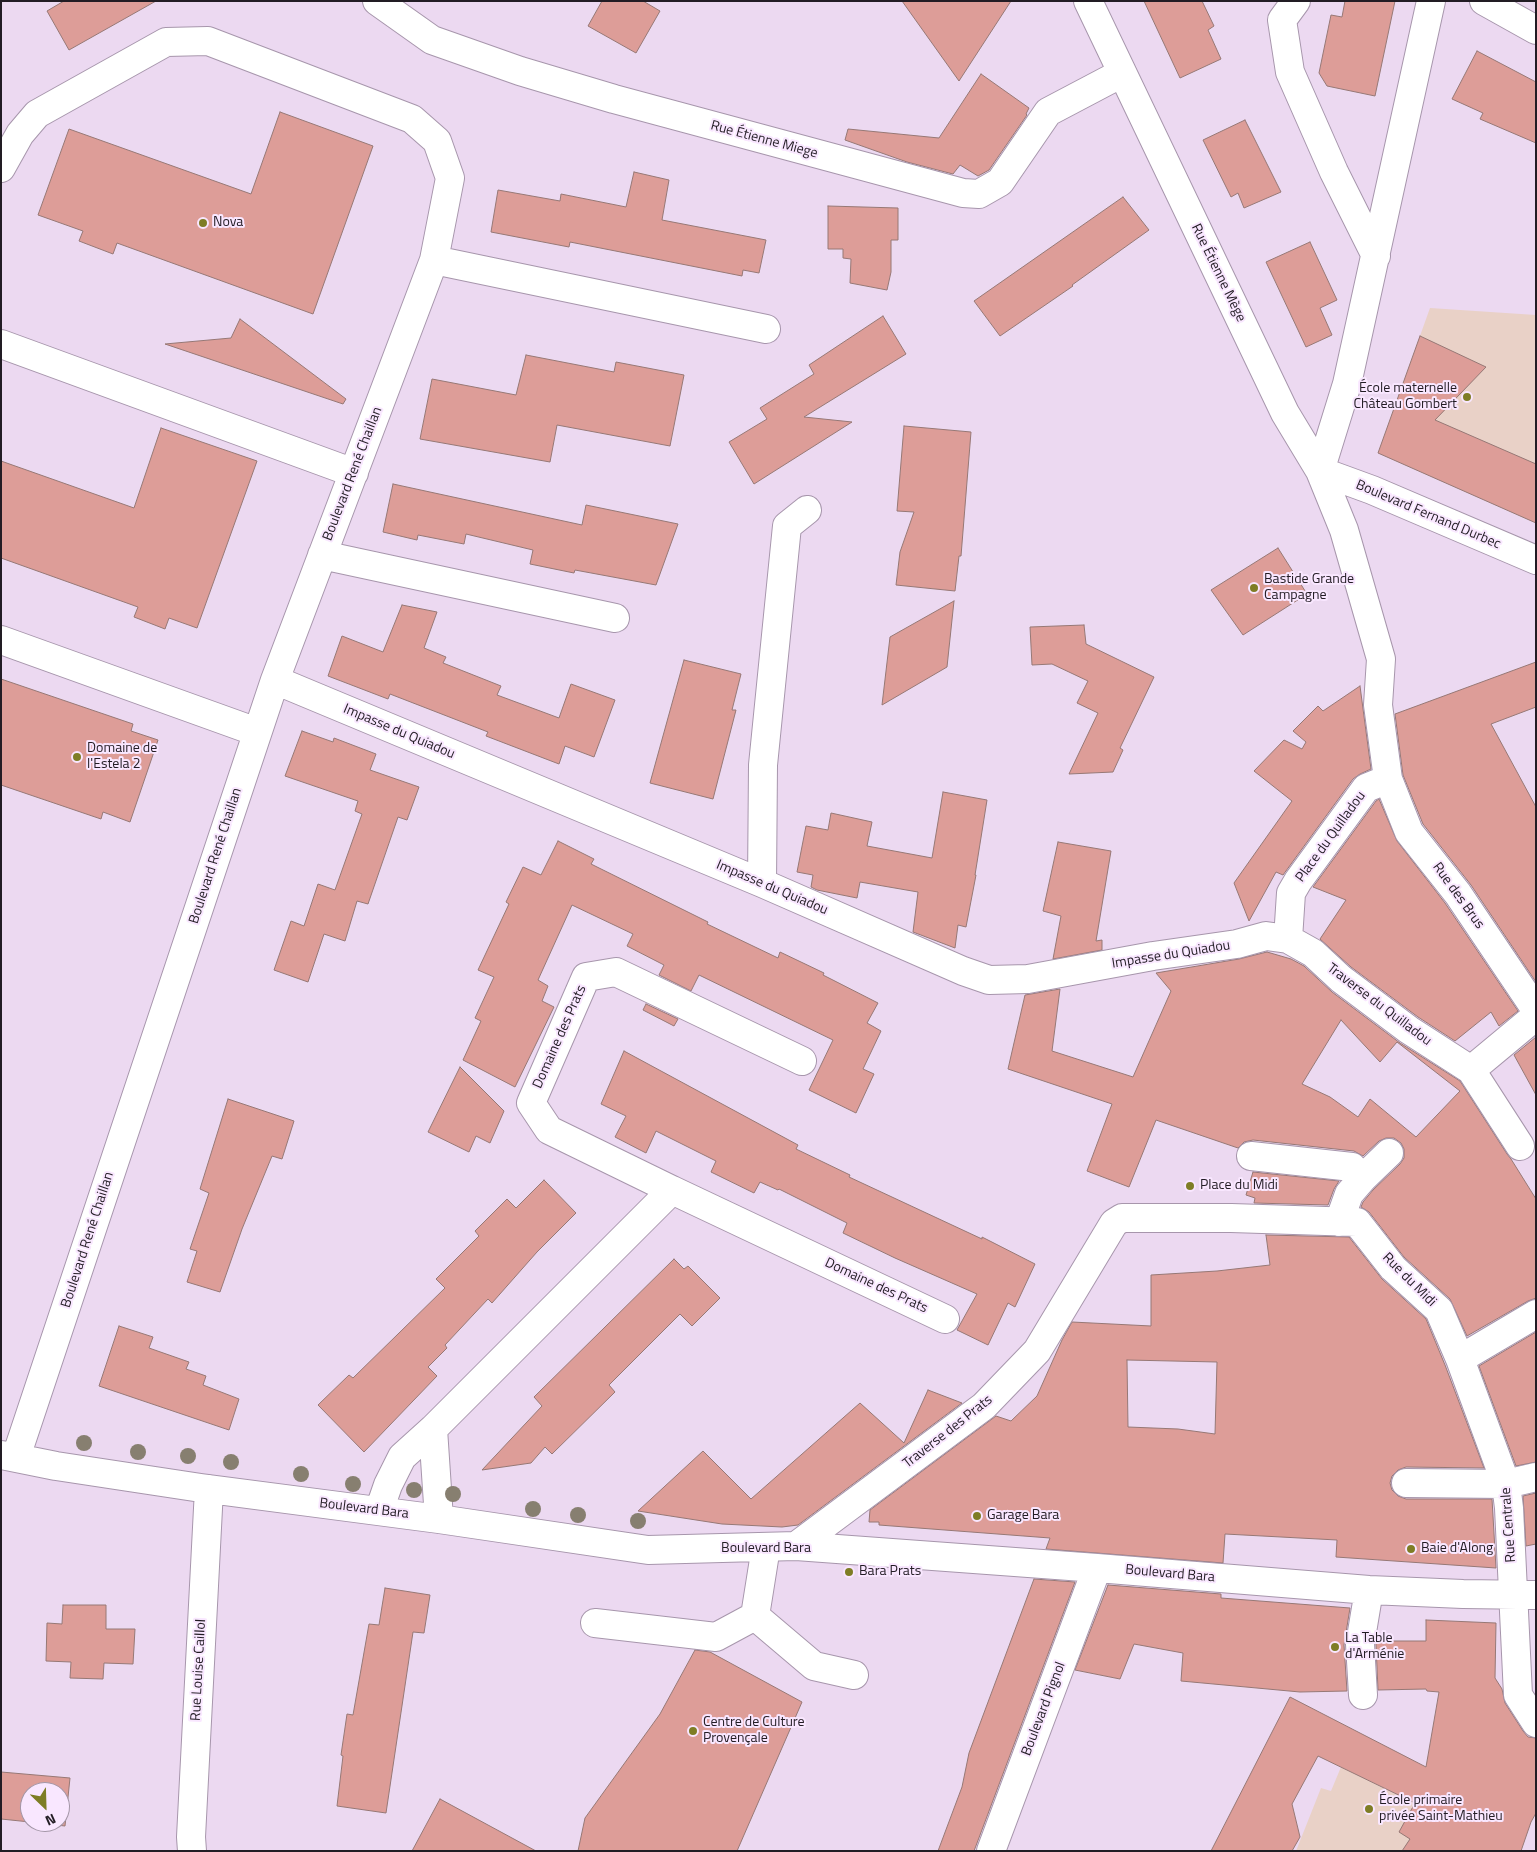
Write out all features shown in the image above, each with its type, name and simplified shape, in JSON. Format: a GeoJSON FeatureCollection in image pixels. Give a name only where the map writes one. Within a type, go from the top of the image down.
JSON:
{"type":"FeatureCollection","features":[{"type":"Feature","properties":{"kind":"street","name":"Rue Étienne Miege"},"geometry":{"type":"LineString","coordinates":[[377,1],[432,40],[520,71],[614,100],[963,193],[979,194],[1000,182],[1048,112],[1122,73]]}},
{"type":"Feature","properties":{"kind":"street","name":"Rue Étienne Mège"},"geometry":{"type":"LineString","coordinates":[[1088,1],[1286,413],[1320,471]]}},
{"type":"Feature","properties":{"kind":"street"},"geometry":{"type":"LineString","coordinates":[[1296,1],[1282,20],[1290,72],[1334,172],[1376,256]]}},
{"type":"Feature","properties":{"kind":"street"},"geometry":{"type":"LineString","coordinates":[[1388,779],[1378,705],[1381,659],[1344,530],[1320,471],[1347,384],[1431,1]]}},
{"type":"Feature","properties":{"kind":"street"},"geometry":{"type":"LineString","coordinates":[[1484,1],[1536,30]]}},
{"type":"Feature","properties":{"kind":"street","name":"Boulevard René Chaillan"},"geometry":{"type":"LineString","coordinates":[[1,168],[20,134],[37,114],[166,42],[208,41],[412,119],[437,141],[450,178],[434,260],[275,680],[9,1456]]}},
{"type":"Feature","properties":{"kind":"street"},"geometry":{"type":"LineString","coordinates":[[434,260],[766,329]]}},
{"type":"Feature","properties":{"kind":"street"},"geometry":{"type":"LineString","coordinates":[[1,344],[354,473]]}},
{"type":"Feature","properties":{"kind":"street","name":"Boulevard Fernand Durbec"},"geometry":{"type":"LineString","coordinates":[[1320,471],[1372,490],[1536,560]]}},
{"type":"Feature","properties":{"kind":"street"},"geometry":{"type":"LineString","coordinates":[[762,883],[764,766],[788,526],[807,510]]}},
{"type":"Feature","properties":{"kind":"street"},"geometry":{"type":"LineString","coordinates":[[322,555],[615,618]]}},
{"type":"Feature","properties":{"kind":"street"},"geometry":{"type":"LineString","coordinates":[[1,640],[258,732]]}},
{"type":"Feature","properties":{"kind":"street","name":"Impasse du Quiadou"},"geometry":{"type":"LineString","coordinates":[[275,680],[762,883],[963,971],[989,980],[1028,979],[1153,956],[1237,944],[1266,936],[1288,939]]}},
{"type":"Feature","properties":{"kind":"street","name":"Place du Quilladou"},"geometry":{"type":"LineString","coordinates":[[1288,939],[1291,893],[1298,881],[1366,788],[1388,779]]}},
{"type":"Feature","properties":{"kind":"street","name":"Rue des Brus"},"geometry":{"type":"LineString","coordinates":[[1388,779],[1410,832],[1458,894],[1536,1010]]}},
{"type":"Feature","properties":{"kind":"street","name":"Traverse du Quilladou"},"geometry":{"type":"LineString","coordinates":[[1288,939],[1313,953],[1341,979],[1410,1030],[1471,1070]]}},
{"type":"Feature","properties":{"kind":"street","name":"Domaine des Prats"},"geometry":{"type":"LineString","coordinates":[[802,1061],[616,972],[586,977],[531,1103],[549,1130],[945,1319]]}},
{"type":"Feature","properties":{"kind":"street"},"geometry":{"type":"LineString","coordinates":[[1520,1146],[1471,1070],[1536,1016]]}},
{"type":"Feature","properties":{"kind":"street"},"geometry":{"type":"LineString","coordinates":[[1339,1222],[1349,1194],[1389,1153]]}},
{"type":"Feature","properties":{"kind":"street"},"geometry":{"type":"LineString","coordinates":[[1251,1156],[1352,1167],[1362,1179]]}},
{"type":"Feature","properties":{"kind":"street"},"geometry":{"type":"LineString","coordinates":[[379,1511],[388,1485],[402,1457],[433,1429],[672,1190]]}},
{"type":"Feature","properties":{"kind":"street","name":"Rue du Midi"},"geometry":{"type":"LineString","coordinates":[[1122,1218],[1231,1218],[1357,1222],[1392,1268],[1439,1310],[1460,1359]]}},
{"type":"Feature","properties":{"kind":"street","name":"Traverse des Prats"},"geometry":{"type":"LineString","coordinates":[[796,1546],[984,1406],[1036,1351],[1114,1223],[1122,1218]]}},
{"type":"Feature","properties":{"kind":"street"},"geometry":{"type":"LineString","coordinates":[[1460,1359],[1536,1314]]}},
{"type":"Feature","properties":{"kind":"street","name":"Rue Centrale"},"geometry":{"type":"LineString","coordinates":[[1460,1359],[1506,1484],[1524,1595],[1518,1695],[1536,1723]]}},
{"type":"Feature","properties":{"kind":"street"},"geometry":{"type":"LineString","coordinates":[[433,1429],[439,1519]]}},
{"type":"Feature","properties":{"kind":"street","name":"Boulevard Bara"},"geometry":{"type":"LineString","coordinates":[[9,1456],[56,1466],[209,1489],[439,1519],[648,1550],[796,1546],[1369,1590],[1524,1595]]}},
{"type":"Feature","properties":{"kind":"street"},"geometry":{"type":"LineString","coordinates":[[1406,1484],[1506,1484],[1536,1477]]}},
{"type":"Feature","properties":{"kind":"street","name":"Rue Louise Caillol"},"geometry":{"type":"LineString","coordinates":[[192,1851],[191,1837],[209,1489]]}},
{"type":"Feature","properties":{"kind":"street"},"geometry":{"type":"LineString","coordinates":[[756,1616],[766,1547]]}},
{"type":"Feature","properties":{"kind":"street","name":"Boulevard Pignol"},"geometry":{"type":"LineString","coordinates":[[991,1851],[1096,1568]]}},
{"type":"Feature","properties":{"kind":"street"},"geometry":{"type":"LineString","coordinates":[[1363,1695],[1360,1644],[1369,1590]]}},
{"type":"Feature","properties":{"kind":"street"},"geometry":{"type":"LineString","coordinates":[[595,1623],[716,1637],[756,1616]]}},
{"type":"Feature","properties":{"kind":"street"},"geometry":{"type":"LineString","coordinates":[[756,1616],[814,1666],[854,1675]]}},
{"type":"Feature","properties":{"kind":"shaded area","name":"École maternelle Château Gombert"},"geometry":{"type":"Polygon","coordinates":[[[1430,308],[1536,315],[1536,523],[1378,453],[1430,308]]]}},
{"type":"Feature","properties":{"kind":"shaded area","name":"École primaire privée Saint-Mathieu"},"geometry":{"type":"Polygon","coordinates":[[[1341,1767],[1438,1815],[1494,1851],[1296,1851],[1321,1788],[1331,1791],[1341,1767]]]}},
{"type":"Feature","properties":{"kind":"building"},"geometry":{"type":"Polygon","coordinates":[[[64,1],[156,1],[69,50],[47,11],[64,1]]]}},
{"type":"Feature","properties":{"kind":"building"},"geometry":{"type":"Polygon","coordinates":[[[602,1],[643,1],[660,11],[636,53],[588,26],[602,1]]]}},
{"type":"Feature","properties":{"kind":"building"},"geometry":{"type":"Polygon","coordinates":[[[902,1],[1011,1],[959,81],[902,1]]]}},
{"type":"Feature","properties":{"kind":"building"},"geometry":{"type":"Polygon","coordinates":[[[1144,1],[1202,1],[1214,26],[1208,30],[1221,59],[1180,78],[1144,1]]]}},
{"type":"Feature","properties":{"kind":"building"},"geometry":{"type":"Polygon","coordinates":[[[1345,1],[1395,1],[1375,96],[1327,86],[1319,73],[1331,15],[1342,17],[1345,1]]]}},
{"type":"Feature","properties":{"kind":"building"},"geometry":{"type":"Polygon","coordinates":[[[1477,51],[1536,82],[1536,143],[1480,119],[1483,113],[1452,99],[1477,51]]]}},
{"type":"Feature","properties":{"kind":"building"},"geometry":{"type":"Polygon","coordinates":[[[981,74],[1029,108],[1027,115],[989,170],[978,176],[960,165],[953,174],[907,162],[845,140],[848,129],[939,138],[981,74]]]}},
{"type":"Feature","properties":{"kind":"building","name":"Nova"},"geometry":{"type":"Polygon","coordinates":[[[280,112],[373,146],[313,314],[117,243],[113,254],[79,241],[83,231],[38,215],[69,129],[251,194],[280,112]]]}},
{"type":"Feature","properties":{"kind":"building"},"geometry":{"type":"Polygon","coordinates":[[[1245,120],[1281,192],[1244,208],[1238,193],[1231,197],[1203,140],[1245,120]]]}},
{"type":"Feature","properties":{"kind":"building"},"geometry":{"type":"Polygon","coordinates":[[[634,172],[669,180],[662,220],[766,240],[759,273],[743,270],[742,276],[570,242],[569,247],[491,232],[498,190],[560,201],[561,194],[626,207],[634,172]]]}},
{"type":"Feature","properties":{"kind":"building"},"geometry":{"type":"Polygon","coordinates":[[[1123,197],[1149,230],[1073,286],[1000,336],[974,301],[1123,197]]]}},
{"type":"Feature","properties":{"kind":"building"},"geometry":{"type":"Polygon","coordinates":[[[828,206],[898,208],[898,240],[891,240],[891,272],[887,290],[850,283],[851,259],[843,258],[843,249],[828,249],[828,206]]]}},
{"type":"Feature","properties":{"kind":"building"},"geometry":{"type":"Polygon","coordinates":[[[1310,242],[1337,300],[1320,308],[1332,335],[1306,347],[1266,262],[1310,242]]]}},
{"type":"Feature","properties":{"kind":"building"},"geometry":{"type":"Polygon","coordinates":[[[883,316],[906,354],[804,417],[852,422],[754,484],[729,442],[767,419],[760,408],[814,374],[809,365],[883,316]]]}},
{"type":"Feature","properties":{"kind":"building"},"geometry":{"type":"Polygon","coordinates":[[[240,319],[346,399],[343,404],[165,344],[231,338],[240,319]]]}},
{"type":"Feature","properties":{"kind":"building"},"geometry":{"type":"Polygon","coordinates":[[[1420,336],[1486,367],[1435,420],[1536,464],[1536,523],[1378,453],[1420,336]]]}},
{"type":"Feature","properties":{"kind":"building"},"geometry":{"type":"Polygon","coordinates":[[[526,355],[614,372],[616,362],[684,375],[670,446],[557,425],[550,462],[420,439],[432,379],[516,395],[526,355]]]}},
{"type":"Feature","properties":{"kind":"building"},"geometry":{"type":"Polygon","coordinates":[[[904,426],[971,432],[961,556],[959,556],[955,591],[896,585],[900,552],[914,512],[897,511],[904,426]]]}},
{"type":"Feature","properties":{"kind":"building"},"geometry":{"type":"Polygon","coordinates":[[[161,428],[257,461],[197,628],[169,618],[165,629],[134,617],[138,607],[1,558],[1,461],[134,508],[161,428]]]}},
{"type":"Feature","properties":{"kind":"building"},"geometry":{"type":"Polygon","coordinates":[[[393,484],[582,525],[586,505],[678,524],[656,585],[575,570],[574,573],[530,564],[533,550],[466,534],[464,544],[418,535],[417,540],[383,532],[393,484]]]}},
{"type":"Feature","properties":{"kind":"building","name":"Bastide Grande Campagne"},"geometry":{"type":"Polygon","coordinates":[[[1278,548],[1307,594],[1243,635],[1211,590],[1278,548]]]}},
{"type":"Feature","properties":{"kind":"building"},"geometry":{"type":"Polygon","coordinates":[[[954,601],[947,667],[882,705],[890,637],[954,601]]]}},
{"type":"Feature","properties":{"kind":"building"},"geometry":{"type":"Polygon","coordinates":[[[402,605],[437,612],[424,648],[446,657],[443,663],[501,686],[497,695],[559,718],[571,684],[615,700],[594,757],[565,746],[559,764],[486,736],[488,732],[390,694],[388,699],[328,676],[342,636],[383,652],[402,605]]]}},
{"type":"Feature","properties":{"kind":"building"},"geometry":{"type":"Polygon","coordinates":[[[1084,625],[1086,644],[1154,677],[1120,748],[1123,750],[1113,772],[1069,774],[1098,713],[1077,703],[1088,681],[1052,664],[1032,665],[1030,627],[1084,625]]]}},
{"type":"Feature","properties":{"kind":"building"},"geometry":{"type":"Polygon","coordinates":[[[684,660],[741,674],[732,710],[736,710],[713,799],[650,783],[684,660]]]}},
{"type":"Feature","properties":{"kind":"building"},"geometry":{"type":"Polygon","coordinates":[[[1536,662],[1536,707],[1491,724],[1536,807],[1536,982],[1471,885],[1423,824],[1403,775],[1395,714],[1536,662]]]}},
{"type":"Feature","properties":{"kind":"building","name":"Domaine de l'Estela 2"},"geometry":{"type":"Polygon","coordinates":[[[1,679],[133,724],[131,731],[158,740],[130,822],[103,812],[101,819],[1,785],[1,679]]]}},
{"type":"Feature","properties":{"kind":"building"},"geometry":{"type":"Polygon","coordinates":[[[1360,686],[1371,769],[1353,779],[1283,875],[1276,872],[1249,921],[1234,883],[1292,801],[1254,771],[1284,740],[1302,749],[1306,742],[1293,731],[1318,706],[1323,711],[1360,686]]]}},
{"type":"Feature","properties":{"kind":"building"},"geometry":{"type":"Polygon","coordinates":[[[302,731],[333,742],[334,738],[376,754],[370,770],[419,787],[407,820],[398,817],[368,904],[357,901],[345,941],[324,934],[308,982],[274,970],[291,921],[304,926],[318,884],[335,890],[362,814],[355,811],[358,801],[285,776],[302,731]]]}},
{"type":"Feature","properties":{"kind":"building"},"geometry":{"type":"Polygon","coordinates":[[[943,792],[987,800],[966,927],[958,925],[955,948],[913,932],[918,892],[860,882],[857,898],[817,890],[811,887],[813,875],[797,872],[806,826],[828,830],[831,813],[872,822],[867,846],[932,858],[943,792]]]}},
{"type":"Feature","properties":{"kind":"building"},"geometry":{"type":"Polygon","coordinates":[[[1379,799],[1397,841],[1445,903],[1518,1011],[1499,1026],[1491,1012],[1455,1041],[1418,1017],[1351,967],[1320,939],[1346,900],[1313,887],[1379,799]]]}},
{"type":"Feature","properties":{"kind":"building"},"geometry":{"type":"Polygon","coordinates":[[[558,841],[594,859],[591,864],[708,922],[707,924],[778,958],[780,952],[824,973],[823,975],[878,1003],[867,1023],[881,1031],[863,1069],[874,1074],[856,1113],[809,1090],[833,1040],[699,975],[691,991],[659,975],[664,965],[627,946],[633,934],[572,905],[538,980],[548,986],[542,1001],[554,1007],[515,1087],[463,1060],[481,1021],[475,1018],[494,977],[478,970],[509,904],[506,902],[523,867],[541,875],[558,841]]]}},
{"type":"Feature","properties":{"kind":"building"},"geometry":{"type":"Polygon","coordinates":[[[1058,842],[1111,851],[1096,941],[1102,940],[1102,950],[1053,959],[1061,916],[1043,911],[1058,842]]]}},
{"type":"Feature","properties":{"kind":"building"},"geometry":{"type":"Polygon","coordinates":[[[1267,952],[1291,959],[1304,966],[1332,992],[1400,1043],[1460,1081],[1536,1199],[1536,1298],[1467,1336],[1450,1299],[1404,1257],[1369,1212],[1361,1207],[1373,1190],[1404,1158],[1404,1149],[1401,1143],[1394,1138],[1386,1138],[1379,1141],[1363,1156],[1354,1151],[1253,1140],[1244,1142],[1238,1148],[1156,1120],[1129,1187],[1087,1171],[1112,1104],[1008,1069],[1025,995],[1060,989],[1052,1051],[1133,1077],[1171,991],[1156,973],[1239,959],[1267,952]],[[1341,1020],[1302,1084],[1330,1097],[1358,1117],[1370,1099],[1416,1137],[1460,1091],[1397,1042],[1380,1062],[1341,1020]]]}},
{"type":"Feature","properties":{"kind":"building"},"geometry":{"type":"Polygon","coordinates":[[[646,1004],[678,1019],[674,1026],[643,1010],[646,1004]]]}},
{"type":"Feature","properties":{"kind":"building"},"geometry":{"type":"Polygon","coordinates":[[[1536,1037],[1536,1095],[1514,1055],[1536,1037]]]}},
{"type":"Feature","properties":{"kind":"building"},"geometry":{"type":"Polygon","coordinates":[[[624,1051],[798,1145],[796,1149],[850,1175],[849,1177],[982,1239],[982,1237],[1035,1264],[1015,1307],[1008,1303],[988,1345],[957,1330],[977,1294],[843,1233],[847,1223],[779,1189],[760,1182],[754,1193],[711,1172],[716,1161],[656,1131],[646,1153],[615,1137],[626,1116],[601,1104],[624,1051]]]}},
{"type":"Feature","properties":{"kind":"building"},"geometry":{"type":"Polygon","coordinates":[[[460,1067],[504,1111],[490,1143],[476,1136],[469,1152],[428,1132],[460,1067]]]}},
{"type":"Feature","properties":{"kind":"building"},"geometry":{"type":"Polygon","coordinates":[[[228,1099],[294,1121],[282,1159],[272,1156],[242,1229],[220,1292],[187,1282],[197,1251],[190,1249],[209,1193],[200,1189],[228,1099]]]}},
{"type":"Feature","properties":{"kind":"building"},"geometry":{"type":"Polygon","coordinates":[[[1253,1172],[1339,1181],[1328,1205],[1254,1203],[1255,1198],[1246,1195],[1253,1172]]]}},
{"type":"Feature","properties":{"kind":"building"},"geometry":{"type":"Polygon","coordinates":[[[544,1180],[576,1213],[537,1252],[492,1303],[488,1299],[445,1345],[447,1348],[428,1367],[437,1376],[364,1452],[318,1405],[349,1375],[353,1378],[445,1288],[436,1279],[479,1236],[475,1231],[507,1199],[516,1208],[544,1180]]]}},
{"type":"Feature","properties":{"kind":"building"},"geometry":{"type":"Polygon","coordinates":[[[1266,1235],[1349,1237],[1382,1279],[1426,1319],[1484,1468],[1406,1467],[1398,1470],[1392,1476],[1390,1483],[1392,1490],[1398,1496],[1406,1499],[1492,1499],[1496,1568],[1336,1557],[1337,1540],[1225,1534],[1223,1563],[1046,1549],[1050,1538],[879,1525],[879,1522],[869,1522],[870,1510],[996,1416],[1011,1421],[1037,1396],[1072,1322],[1151,1326],[1151,1275],[1217,1271],[1270,1265],[1266,1235]],[[1127,1360],[1128,1427],[1178,1429],[1215,1434],[1217,1362],[1127,1360]]]}},
{"type":"Feature","properties":{"kind":"building"},"geometry":{"type":"Polygon","coordinates":[[[674,1259],[684,1269],[688,1266],[720,1298],[692,1326],[680,1314],[609,1385],[615,1392],[552,1454],[545,1447],[531,1463],[482,1470],[542,1406],[534,1397],[674,1259]]]}},
{"type":"Feature","properties":{"kind":"building"},"geometry":{"type":"Polygon","coordinates":[[[119,1326],[153,1337],[149,1348],[189,1362],[186,1369],[206,1376],[203,1385],[239,1399],[229,1430],[99,1386],[119,1326]]]}},
{"type":"Feature","properties":{"kind":"building"},"geometry":{"type":"Polygon","coordinates":[[[1536,1332],[1536,1462],[1516,1466],[1479,1366],[1536,1332]]]}},
{"type":"Feature","properties":{"kind":"building"},"geometry":{"type":"Polygon","coordinates":[[[928,1390],[962,1403],[798,1525],[782,1527],[722,1524],[638,1511],[703,1451],[751,1499],[860,1403],[904,1443],[928,1390]]]}},
{"type":"Feature","properties":{"kind":"building"},"geometry":{"type":"Polygon","coordinates":[[[1536,1493],[1536,1544],[1526,1546],[1523,1496],[1536,1493]]]}},
{"type":"Feature","properties":{"kind":"building"},"geometry":{"type":"Polygon","coordinates":[[[1034,1579],[1075,1582],[974,1851],[938,1851],[962,1787],[969,1753],[1034,1579]]]}},
{"type":"Feature","properties":{"kind":"building"},"geometry":{"type":"Polygon","coordinates":[[[1108,1585],[1221,1594],[1221,1598],[1350,1608],[1344,1645],[1347,1691],[1300,1692],[1181,1681],[1183,1653],[1134,1644],[1120,1679],[1075,1670],[1108,1585]]]}},
{"type":"Feature","properties":{"kind":"building"},"geometry":{"type":"Polygon","coordinates":[[[385,1588],[430,1595],[424,1633],[413,1632],[386,1813],[337,1806],[343,1756],[341,1755],[347,1714],[353,1715],[369,1624],[379,1625],[385,1588]]]}},
{"type":"Feature","properties":{"kind":"building"},"geometry":{"type":"Polygon","coordinates":[[[63,1605],[106,1605],[106,1629],[135,1629],[133,1664],[104,1663],[103,1679],[70,1678],[71,1662],[46,1661],[47,1623],[62,1624],[63,1605]]]}},
{"type":"Feature","properties":{"kind":"building"},"geometry":{"type":"Polygon","coordinates":[[[1426,1620],[1496,1623],[1495,1678],[1502,1689],[1505,1703],[1523,1731],[1528,1737],[1536,1738],[1536,1813],[1521,1851],[1402,1851],[1410,1839],[1399,1832],[1415,1803],[1318,1756],[1292,1804],[1300,1837],[1292,1851],[1211,1851],[1290,1697],[1426,1767],[1439,1692],[1427,1691],[1426,1689],[1378,1690],[1376,1641],[1426,1641],[1426,1620]]]}},
{"type":"Feature","properties":{"kind":"building","name":"Centre de Culture Provençale"},"geometry":{"type":"Polygon","coordinates":[[[695,1650],[710,1652],[802,1702],[737,1851],[578,1851],[585,1818],[660,1714],[695,1650]]]}},
{"type":"Feature","properties":{"kind":"building"},"geometry":{"type":"Polygon","coordinates":[[[1,1772],[70,1778],[70,1782],[20,1782],[20,1821],[1,1819],[1,1772]]]}},
{"type":"Feature","properties":{"kind":"building"},"geometry":{"type":"Polygon","coordinates":[[[440,1799],[536,1851],[412,1851],[440,1799]]]}},
{"type":"Feature","properties":{"kind":"place","name":"Nova"},"geometry":{"type":"Point","coordinates":[203,223]}},
{"type":"Feature","properties":{"kind":"place","name":"École maternelle Château Gombert"},"geometry":{"type":"Point","coordinates":[1467,397]}},
{"type":"Feature","properties":{"kind":"place","name":"Bastide Grande Campagne"},"geometry":{"type":"Point","coordinates":[1254,588]}},
{"type":"Feature","properties":{"kind":"place","name":"Domaine de l'Estela 2"},"geometry":{"type":"Point","coordinates":[77,757]}},
{"type":"Feature","properties":{"kind":"place","name":"Place du Midi"},"geometry":{"type":"Point","coordinates":[1190,1186]}},
{"type":"Feature","properties":{"kind":"place","name":"Garage Bara"},"geometry":{"type":"Point","coordinates":[977,1516]}},
{"type":"Feature","properties":{"kind":"place","name":"Baie d'Along"},"geometry":{"type":"Point","coordinates":[1411,1549]}},
{"type":"Feature","properties":{"kind":"place","name":"Bara Prats"},"geometry":{"type":"Point","coordinates":[849,1572]}},
{"type":"Feature","properties":{"kind":"place","name":"La Table d'Arménie"},"geometry":{"type":"Point","coordinates":[1335,1647]}},
{"type":"Feature","properties":{"kind":"place","name":"Centre de Culture Provençale"},"geometry":{"type":"Point","coordinates":[693,1731]}},
{"type":"Feature","properties":{"kind":"place","name":"École primaire privée Saint-Mathieu"},"geometry":{"type":"Point","coordinates":[1369,1809]}}]}
